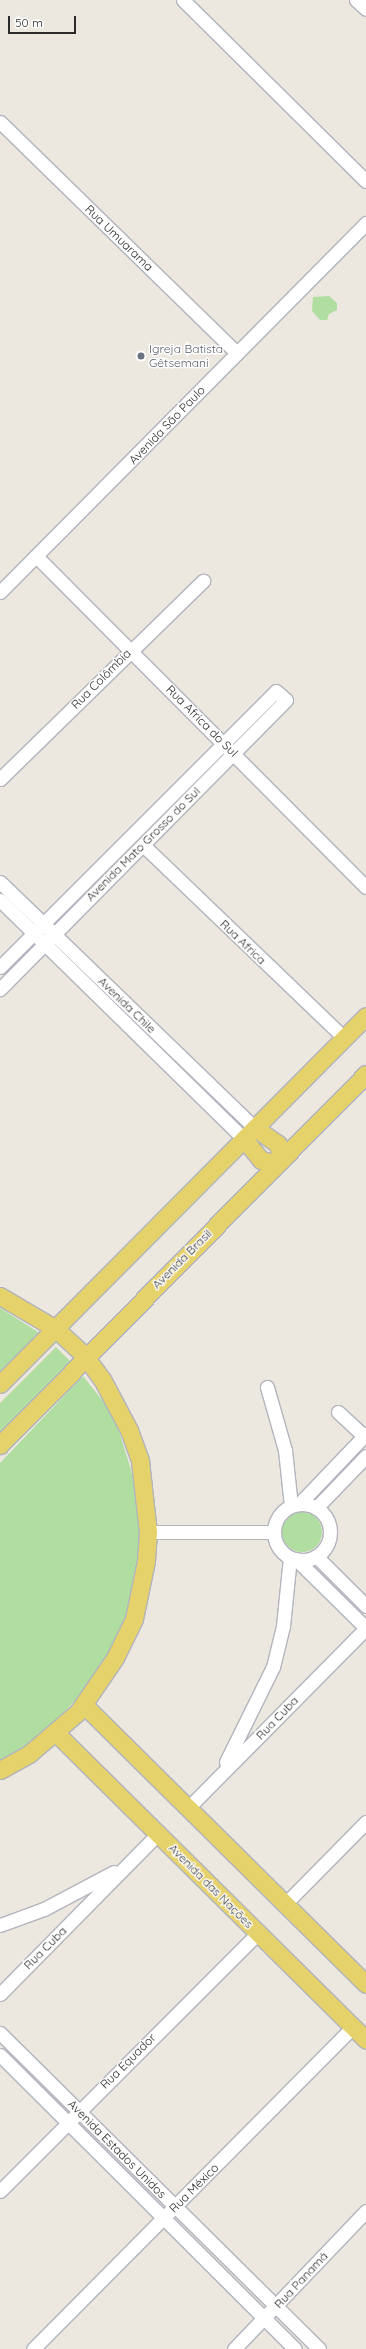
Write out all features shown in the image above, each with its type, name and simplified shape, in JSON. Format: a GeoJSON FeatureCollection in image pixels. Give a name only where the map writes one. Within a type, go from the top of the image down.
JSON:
{"type":"FeatureCollection","features":[{"type":"Feature","properties":{"kind":"main road"},"geometry":{"type":"LineString","coordinates":[[0,1384],[366,1016]]}},
{"type":"Feature","properties":{"kind":"main road","name":"Avenida Brasil"},"geometry":{"type":"LineString","coordinates":[[0,1445],[85,1356],[366,1074]]}},
{"type":"Feature","properties":{"kind":"main road"},"geometry":{"type":"LineString","coordinates":[[250,1133],[278,1144],[279,1161],[261,1160],[250,1133]]}},
{"type":"Feature","properties":{"kind":"main road"},"geometry":{"type":"LineString","coordinates":[[0,1296],[56,1328],[85,1356],[102,1379],[131,1436],[140,1462],[148,1532],[146,1561],[134,1619],[115,1658],[84,1705],[56,1733],[0,1770]]}},
{"type":"Feature","properties":{"kind":"main road"},"geometry":{"type":"LineString","coordinates":[[84,1705],[366,1984]]}},
{"type":"Feature","properties":{"kind":"main road","name":"Avenida das Nações"},"geometry":{"type":"LineString","coordinates":[[56,1733],[366,2040]]}},
{"type":"Feature","properties":{"kind":"street"},"geometry":{"type":"LineString","coordinates":[[183,0],[366,181]]}},
{"type":"Feature","properties":{"kind":"street"},"geometry":{"type":"LineString","coordinates":[[356,0],[366,9]]}},
{"type":"Feature","properties":{"kind":"street","name":"Rua Umuarama"},"geometry":{"type":"LineString","coordinates":[[0,122],[237,353]]}},
{"type":"Feature","properties":{"kind":"street","name":"Avenida São Paulo"},"geometry":{"type":"LineString","coordinates":[[0,592],[366,223]]}},
{"type":"Feature","properties":{"kind":"street","name":"Rua Africa do Sul"},"geometry":{"type":"LineString","coordinates":[[36,556],[234,752],[366,887]]}},
{"type":"Feature","properties":{"kind":"street","name":"Rua Colômbia"},"geometry":{"type":"LineString","coordinates":[[0,779],[203,581]]}},
{"type":"Feature","properties":{"kind":"street","name":"Avenida Mato Grosso do Sul"},"geometry":{"type":"LineString","coordinates":[[0,967],[276,691],[286,700],[0,989]]}},
{"type":"Feature","properties":{"kind":"street","name":"Rua Africa"},"geometry":{"type":"LineString","coordinates":[[142,845],[344,1038]]}},
{"type":"Feature","properties":{"kind":"street","name":"Avenida Chile"},"geometry":{"type":"LineString","coordinates":[[0,882],[54,934],[250,1133]]}},
{"type":"Feature","properties":{"kind":"street","name":"Avenida Chile"},"geometry":{"type":"LineString","coordinates":[[0,900],[33,934],[250,1133]]}},
{"type":"Feature","properties":{"kind":"street"},"geometry":{"type":"LineString","coordinates":[[267,1387],[285,1450],[295,1505]]}},
{"type":"Feature","properties":{"kind":"street"},"geometry":{"type":"LineString","coordinates":[[338,1412],[365,1435],[295,1505],[279,1516],[274,1532],[280,1549],[293,1558],[366,1628]]}},
{"type":"Feature","properties":{"kind":"street"},"geometry":{"type":"LineString","coordinates":[[316,1508],[366,1456]]}},
{"type":"Feature","properties":{"kind":"street"},"geometry":{"type":"LineString","coordinates":[[295,1505],[316,1508],[327,1520],[330,1536],[316,1556]]}},
{"type":"Feature","properties":{"kind":"street"},"geometry":{"type":"LineString","coordinates":[[148,1532],[274,1532]]}},
{"type":"Feature","properties":{"kind":"street"},"geometry":{"type":"LineString","coordinates":[[293,1558],[316,1556],[366,1606]]}},
{"type":"Feature","properties":{"kind":"street"},"geometry":{"type":"LineString","coordinates":[[216,1779],[274,1667],[293,1558]]}},
{"type":"Feature","properties":{"kind":"street","name":"Rua Cuba"},"geometry":{"type":"LineString","coordinates":[[188,1808],[366,1628]]}},
{"type":"Feature","properties":{"kind":"street"},"geometry":{"type":"LineString","coordinates":[[285,1904],[366,1822]]}},
{"type":"Feature","properties":{"kind":"street","name":"Rua Cuba"},"geometry":{"type":"LineString","coordinates":[[0,1994],[158,1834]]}},
{"type":"Feature","properties":{"kind":"street"},"geometry":{"type":"LineString","coordinates":[[0,1925],[70,1897],[131,1862]]}},
{"type":"Feature","properties":{"kind":"street","name":"Rua Equador"},"geometry":{"type":"LineString","coordinates":[[0,2191],[78,2111],[258,1933]]}},
{"type":"Feature","properties":{"kind":"street","name":"Rua México"},"geometry":{"type":"LineString","coordinates":[[34,2349],[353,2027]]}},
{"type":"Feature","properties":{"kind":"street","name":"Avenida Estados Unidos"},"geometry":{"type":"LineString","coordinates":[[0,2033],[319,2349]]}},
{"type":"Feature","properties":{"kind":"street","name":"Avenida Estados Unidos"},"geometry":{"type":"LineString","coordinates":[[0,2055],[295,2349]]}},
{"type":"Feature","properties":{"kind":"street","name":"Rua Panamá"},"geometry":{"type":"LineString","coordinates":[[234,2349],[276,2307],[366,2211]]}},
{"type":"Feature","properties":{"kind":"green space"},"geometry":{"type":"Polygon","coordinates":[[[329,296],[337,303],[337,310],[329,314],[327,320],[320,320],[312,311],[313,297],[329,296]]]}},
{"type":"Feature","properties":{"kind":"green space"},"geometry":{"type":"Polygon","coordinates":[[[0,1308],[41,1334],[0,1375],[0,1308]]]}},
{"type":"Feature","properties":{"kind":"green space"},"geometry":{"type":"Polygon","coordinates":[[[56,1347],[72,1363],[0,1434],[0,1403],[56,1347]]]}},
{"type":"Feature","properties":{"kind":"green space"},"geometry":{"type":"Polygon","coordinates":[[[83,1376],[106,1405],[119,1431],[131,1470],[141,1519],[139,1569],[131,1607],[119,1638],[85,1690],[39,1739],[0,1762],[0,1463],[83,1376]]]}},
{"type":"Feature","properties":{"kind":"green space"},"geometry":{"type":"Polygon","coordinates":[[[298,1512],[306,1512],[313,1515],[319,1521],[322,1532],[319,1543],[313,1549],[306,1552],[298,1552],[291,1549],[285,1543],[282,1536],[282,1528],[285,1521],[291,1515],[298,1512]]]}},
{"type":"Feature","properties":{"kind":"place","name":"Igreja Batista Gêtsemani"},"geometry":{"type":"Point","coordinates":[141,356]}}]}
